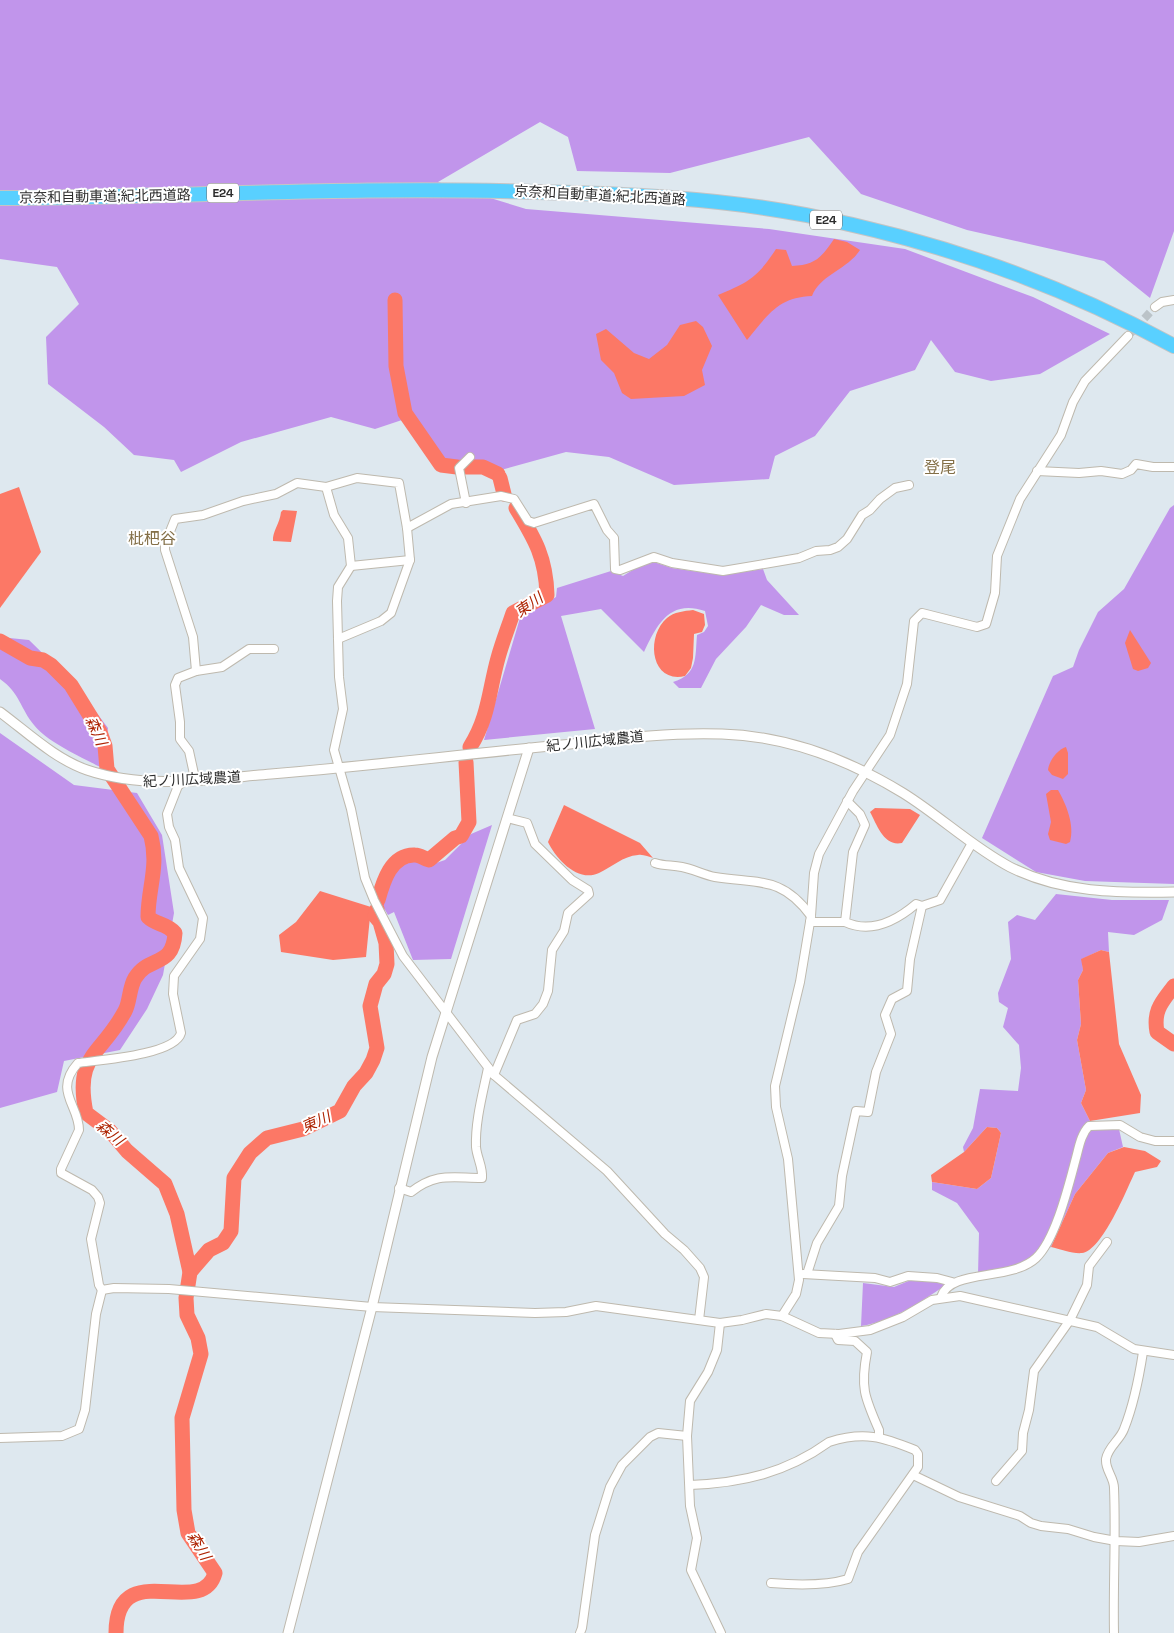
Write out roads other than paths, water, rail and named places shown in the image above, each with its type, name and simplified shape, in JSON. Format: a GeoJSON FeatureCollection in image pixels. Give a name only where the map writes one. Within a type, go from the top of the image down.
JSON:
{"type":"FeatureCollection","features":[{"type":"Feature","properties":{"kind":"highway","name":"京奈和自動車道;紀北西道路"},"geometry":{"type":"LineString","coordinates":[[0,198],[456,189],[581,193],[704,201],[804,215],[874,230],[945,249],[1014,272],[1080,299],[1174,346]]}},
{"type":"Feature","properties":{"kind":"street"},"geometry":{"type":"LineString","coordinates":[[1154,307],[1162,302],[1174,300]]}},
{"type":"Feature","properties":{"kind":"street"},"geometry":{"type":"LineString","coordinates":[[782,1316],[796,1294],[799,1274],[788,1160],[776,1107],[775,1086],[800,982],[810,919],[814,873],[819,854],[848,801],[890,735],[907,684],[914,621],[922,613],[976,626],[986,624],[994,593],[997,556],[1020,498],[1060,436],[1073,402],[1085,381],[1128,336]]}},
{"type":"Feature","properties":{"kind":"street"},"geometry":{"type":"LineString","coordinates":[[466,503],[459,468],[470,457]]}},
{"type":"Feature","properties":{"kind":"street"},"geometry":{"type":"LineString","coordinates":[[1037,471],[1079,473],[1101,471],[1122,474],[1131,470],[1136,464],[1153,467],[1174,467]]}},
{"type":"Feature","properties":{"kind":"street"},"geometry":{"type":"LineString","coordinates":[[196,671],[193,637],[165,550],[165,544],[175,519],[204,515],[243,501],[276,494],[297,483],[326,487],[357,478],[399,483],[407,528],[410,560],[389,616],[338,638]]}},
{"type":"Feature","properties":{"kind":"street"},"geometry":{"type":"LineString","coordinates":[[407,528],[444,507],[508,496],[514,499],[528,521],[534,523],[594,504],[607,530],[614,538],[615,568],[620,570],[654,557],[672,563],[723,572],[799,558],[816,551],[838,547],[848,539],[862,515],[870,510],[880,499],[895,488],[909,485]]}},
{"type":"Feature","properties":{"kind":"street"},"geometry":{"type":"LineString","coordinates":[[326,487],[334,515],[348,538],[351,566],[338,587],[339,677],[343,700],[342,721],[334,750],[351,809],[365,878],[374,900],[403,956],[494,1075],[607,1171],[665,1234],[684,1250],[700,1268],[704,1277],[699,1320]]}},
{"type":"Feature","properties":{"kind":"street"},"geometry":{"type":"LineString","coordinates":[[351,566],[410,560]]}},
{"type":"Feature","properties":{"kind":"street"},"geometry":{"type":"LineString","coordinates":[[0,1438],[62,1436],[79,1429],[85,1410],[96,1314],[102,1290],[99,1286],[90,1239],[100,1203],[92,1190],[61,1173],[61,1169],[79,1130],[79,1124],[67,1095],[73,1070],[78,1063],[94,1062],[168,1046],[180,1037],[181,1033],[173,994],[174,976],[200,939],[203,918],[182,879],[175,840],[167,822],[168,808],[175,790],[194,774],[189,750],[180,742],[180,722],[175,685],[178,678],[196,671],[222,667],[249,649],[274,649]]}},
{"type":"Feature","properties":{"kind":"street","name":"紀ノ川広域農道"},"geometry":{"type":"LineString","coordinates":[[0,712],[67,762],[87,770],[130,782],[187,781],[339,768],[661,735],[724,734],[780,740],[818,752],[903,793],[972,843],[1012,867],[1070,888],[1097,892],[1174,892]]}},
{"type":"Feature","properties":{"kind":"street"},"geometry":{"type":"LineString","coordinates":[[288,1633],[372,1307],[399,1188],[445,1013],[528,748]]}},
{"type":"Feature","properties":{"kind":"street"},"geometry":{"type":"LineString","coordinates":[[846,922],[853,852],[865,825],[860,814],[848,801]]}},
{"type":"Feature","properties":{"kind":"street"},"geometry":{"type":"LineString","coordinates":[[494,1075],[517,1020],[535,1014],[543,1004],[548,991],[552,950],[564,931],[568,913],[589,894],[588,890],[572,880],[535,844],[527,823],[507,818]]}},
{"type":"Feature","properties":{"kind":"street"},"geometry":{"type":"LineString","coordinates":[[810,919],[846,922],[856,926],[876,926],[891,922],[916,904],[922,906],[940,900],[972,843]]}},
{"type":"Feature","properties":{"kind":"street"},"geometry":{"type":"LineString","coordinates":[[655,863],[662,866],[682,867],[712,876],[750,882],[762,881],[785,890],[796,897],[810,919]]}},
{"type":"Feature","properties":{"kind":"street"},"geometry":{"type":"LineString","coordinates":[[807,1274],[817,1243],[839,1206],[842,1176],[856,1111],[868,1112],[876,1072],[891,1034],[885,1015],[892,999],[908,991],[910,959],[922,906]]}},
{"type":"Feature","properties":{"kind":"street"},"geometry":{"type":"LineString","coordinates":[[399,1188],[411,1192],[423,1182],[446,1176],[482,1178],[476,1145],[481,1102],[488,1068]]}},
{"type":"Feature","properties":{"kind":"street"},"geometry":{"type":"LineString","coordinates":[[799,1274],[875,1278],[890,1282],[908,1276],[937,1278],[952,1282],[1017,1270],[1037,1257],[1062,1208],[1082,1138],[1089,1126],[1120,1125],[1140,1138],[1155,1141],[1174,1141]]}},
{"type":"Feature","properties":{"kind":"street"},"geometry":{"type":"LineString","coordinates":[[996,1481],[1022,1451],[1023,1433],[1029,1410],[1034,1371],[1070,1320],[1087,1285],[1089,1266],[1107,1242]]}},
{"type":"Feature","properties":{"kind":"street"},"geometry":{"type":"LineString","coordinates":[[941,1297],[943,1290],[952,1282]]}},
{"type":"Feature","properties":{"kind":"street"},"geometry":{"type":"LineString","coordinates":[[102,1290],[114,1288],[169,1289],[372,1307],[535,1313],[566,1312],[596,1306],[720,1322],[742,1320],[766,1314],[782,1316],[819,1333],[835,1334],[870,1330],[903,1317],[932,1300],[941,1297],[960,1296],[1097,1327],[1134,1349],[1144,1352],[1174,1354]]}},
{"type":"Feature","properties":{"kind":"street"},"geometry":{"type":"LineString","coordinates":[[720,1322],[717,1350],[708,1372],[690,1401],[687,1436],[690,1506],[697,1538],[691,1570],[721,1633]]}},
{"type":"Feature","properties":{"kind":"street"},"geometry":{"type":"LineString","coordinates":[[835,1334],[838,1340],[855,1341],[867,1352],[862,1375],[864,1394],[879,1430],[879,1436]]}},
{"type":"Feature","properties":{"kind":"street"},"geometry":{"type":"LineString","coordinates":[[1114,1633],[1113,1553],[1116,1541],[1114,1487],[1107,1469],[1106,1459],[1110,1449],[1124,1430],[1135,1396],[1144,1352]]}},
{"type":"Feature","properties":{"kind":"street"},"geometry":{"type":"LineString","coordinates":[[580,1633],[595,1535],[610,1487],[622,1465],[650,1437],[658,1433],[687,1436]]}},
{"type":"Feature","properties":{"kind":"street"},"geometry":{"type":"LineString","coordinates":[[690,1485],[713,1484],[768,1474],[840,1438],[879,1436],[916,1450],[918,1460],[913,1475],[858,1552],[848,1579],[838,1582],[792,1585],[771,1583]]}},
{"type":"Feature","properties":{"kind":"street"},"geometry":{"type":"LineString","coordinates":[[913,1475],[959,1497],[1020,1516],[1031,1523],[1116,1541],[1139,1542],[1174,1536]]}},
{"type":"Feature","properties":{"kind":"waterway","name":"東川"},"geometry":{"type":"LineString","coordinates":[[395,300],[396,366],[405,413],[441,465],[457,467]]}},
{"type":"Feature","properties":{"kind":"waterway","name":"東川"},"geometry":{"type":"LineString","coordinates":[[461,467],[483,467],[498,474]]}},
{"type":"Feature","properties":{"kind":"waterway","name":"東川"},"geometry":{"type":"LineString","coordinates":[[500,478],[504,494]]}},
{"type":"Feature","properties":{"kind":"waterway","name":"東川"},"geometry":{"type":"LineString","coordinates":[[470,747],[485,714],[498,658],[513,613],[547,595],[542,559],[529,529],[516,508]]}},
{"type":"Feature","properties":{"kind":"waterway","name":"森川"},"geometry":{"type":"LineString","coordinates":[[0,641],[30,658],[43,660],[51,665],[71,685],[100,732],[105,746],[107,769],[151,836],[154,868],[148,917],[168,927],[175,933],[170,952],[165,957],[147,966],[135,978],[125,1011],[87,1067],[83,1094],[86,1113],[110,1131],[127,1151],[165,1184],[177,1214],[190,1272],[186,1298],[187,1315],[198,1338],[201,1354],[182,1418],[184,1510],[188,1533],[215,1573],[207,1586],[194,1592],[144,1592],[130,1597],[120,1610],[116,1633]]}},
{"type":"Feature","properties":{"kind":"waterway","name":"東川"},"geometry":{"type":"LineString","coordinates":[[378,900],[389,870],[400,859],[415,855],[429,860],[455,838],[461,836],[469,822],[466,762]]}},
{"type":"Feature","properties":{"kind":"waterway","name":"東川"},"geometry":{"type":"LineString","coordinates":[[190,1272],[209,1250],[223,1243],[231,1231],[234,1178],[250,1153],[267,1138],[303,1129],[340,1111],[354,1086],[366,1073],[373,1060],[377,1048],[370,1006],[376,984],[384,974],[387,964],[386,943],[380,922],[375,916],[377,909]]}},
{"type":"Feature","properties":{"kind":"waterway"},"geometry":{"type":"LineString","coordinates":[[1174,986],[1157,1012],[1156,1018],[1157,1032],[1174,1044]]}},
{"type":"Feature","properties":{"kind":"tunnel"},"geometry":{"type":"LineString","coordinates":[[1128,336],[1155,307]]}},
{"type":"Feature","properties":{"kind":"district","name":"登尾"},"geometry":{"type":"Point","coordinates":[940,467]}},
{"type":"Feature","properties":{"kind":"district","name":"枇杷谷"},"geometry":{"type":"Point","coordinates":[152,538]}}]}
